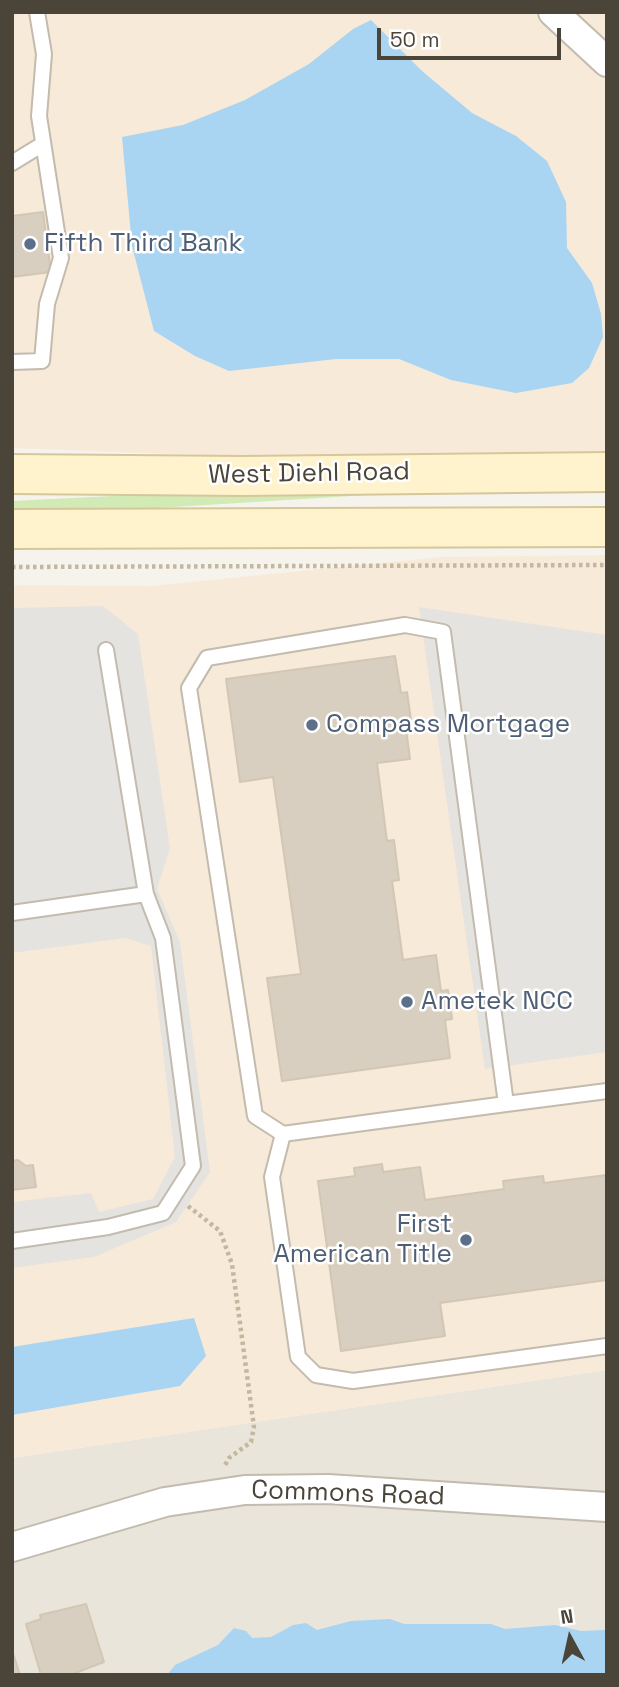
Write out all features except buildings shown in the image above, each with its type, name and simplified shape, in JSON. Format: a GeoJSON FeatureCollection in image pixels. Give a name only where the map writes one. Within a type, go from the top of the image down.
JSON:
{"type":"FeatureCollection","features":[{"type":"Feature","properties":{"kind":"street"},"geometry":{"type":"LineString","coordinates":[[553,12],[607,62]]}},
{"type":"Feature","properties":{"kind":"street","name":"West Diehl Road"},"geometry":{"type":"LineString","coordinates":[[12,474],[242,476],[607,472]]}},
{"type":"Feature","properties":{"kind":"street","name":"West Diehl Road"},"geometry":{"type":"LineString","coordinates":[[12,529],[607,527]]}},
{"type":"Feature","properties":{"kind":"street","name":"Commons Road"},"geometry":{"type":"LineString","coordinates":[[12,1546],[165,1502],[246,1490],[328,1489],[607,1507]]}},
{"type":"Feature","properties":{"kind":"lane"},"geometry":{"type":"LineString","coordinates":[[12,362],[42,361],[47,304],[61,258],[38,109],[44,54],[37,12]]}},
{"type":"Feature","properties":{"kind":"lane"},"geometry":{"type":"LineString","coordinates":[[12,163],[43,144]]}},
{"type":"Feature","properties":{"kind":"lane"},"geometry":{"type":"LineString","coordinates":[[506,1104],[443,632],[405,625],[207,658],[190,688],[255,1116],[284,1134],[607,1091]]}},
{"type":"Feature","properties":{"kind":"lane"},"geometry":{"type":"LineString","coordinates":[[12,1241],[108,1227],[163,1213],[193,1166],[163,938],[146,894],[106,650]]}},
{"type":"Feature","properties":{"kind":"lane"},"geometry":{"type":"LineString","coordinates":[[12,913],[146,894]]}},
{"type":"Feature","properties":{"kind":"lane"},"geometry":{"type":"LineString","coordinates":[[284,1134],[272,1177],[299,1357],[316,1375],[353,1381],[607,1346]]}},
{"type":"Feature","properties":{"kind":"path"},"geometry":{"type":"LineString","coordinates":[[12,567],[607,565]]}},
{"type":"Feature","properties":{"kind":"path"},"geometry":{"type":"LineString","coordinates":[[188,1206],[220,1231],[232,1264],[237,1299],[254,1427],[251,1442],[229,1458],[224,1467]]}},
{"type":"Feature","properties":{"kind":"shaded area"},"geometry":{"type":"Polygon","coordinates":[[[12,12],[607,12],[607,458],[395,462],[12,448],[12,12]]]}},
{"type":"Feature","properties":{"kind":"shaded area"},"geometry":{"type":"Polygon","coordinates":[[[607,555],[607,1370],[12,1458],[12,585],[151,586],[442,557],[607,555]]]}},
{"type":"Feature","properties":{"kind":"shaded area"},"geometry":{"type":"Polygon","coordinates":[[[103,606],[138,634],[170,848],[157,889],[180,942],[210,1172],[176,1222],[94,1257],[12,1268],[12,1202],[91,1193],[99,1212],[153,1199],[175,1157],[151,946],[125,938],[12,953],[12,608],[103,606]]]}},
{"type":"Feature","properties":{"kind":"shaded area"},"geometry":{"type":"Polygon","coordinates":[[[419,607],[607,635],[607,1052],[485,1069],[419,607]]]}},
{"type":"Feature","properties":{"kind":"shaded area"},"geometry":{"type":"Polygon","coordinates":[[[607,1370],[607,1675],[12,1675],[12,1458],[607,1370]]]}},
{"type":"Feature","properties":{"kind":"green space"},"geometry":{"type":"Polygon","coordinates":[[[273,488],[400,493],[12,517],[12,501],[273,488]]]}},
{"type":"Feature","properties":{"kind":"water"},"geometry":{"type":"Polygon","coordinates":[[[371,20],[422,71],[472,113],[516,136],[547,161],[566,202],[567,248],[592,283],[601,314],[603,337],[589,368],[572,383],[516,393],[451,380],[399,359],[336,359],[229,371],[195,356],[154,331],[132,246],[122,137],[183,125],[245,100],[309,64],[353,29],[371,20]]]}},
{"type":"Feature","properties":{"kind":"water"},"geometry":{"type":"Polygon","coordinates":[[[194,1318],[206,1356],[180,1386],[12,1415],[12,1347],[194,1318]]]}},
{"type":"Feature","properties":{"kind":"water"},"geometry":{"type":"Polygon","coordinates":[[[390,1619],[404,1624],[491,1624],[505,1629],[555,1625],[581,1631],[605,1630],[607,1675],[167,1675],[175,1665],[218,1645],[234,1628],[246,1631],[252,1638],[271,1637],[293,1625],[306,1623],[317,1630],[351,1621],[390,1619]]]}},
{"type":"Feature","properties":{"kind":"place","name":"Fifth Third Bank"},"geometry":{"type":"Point","coordinates":[30,244]}},
{"type":"Feature","properties":{"kind":"place","name":"Compass Mortgage"},"geometry":{"type":"Point","coordinates":[312,725]}},
{"type":"Feature","properties":{"kind":"place","name":"Ametek NCC"},"geometry":{"type":"Point","coordinates":[407,1002]}},
{"type":"Feature","properties":{"kind":"place","name":"First American Title"},"geometry":{"type":"Point","coordinates":[466,1240]}}]}
